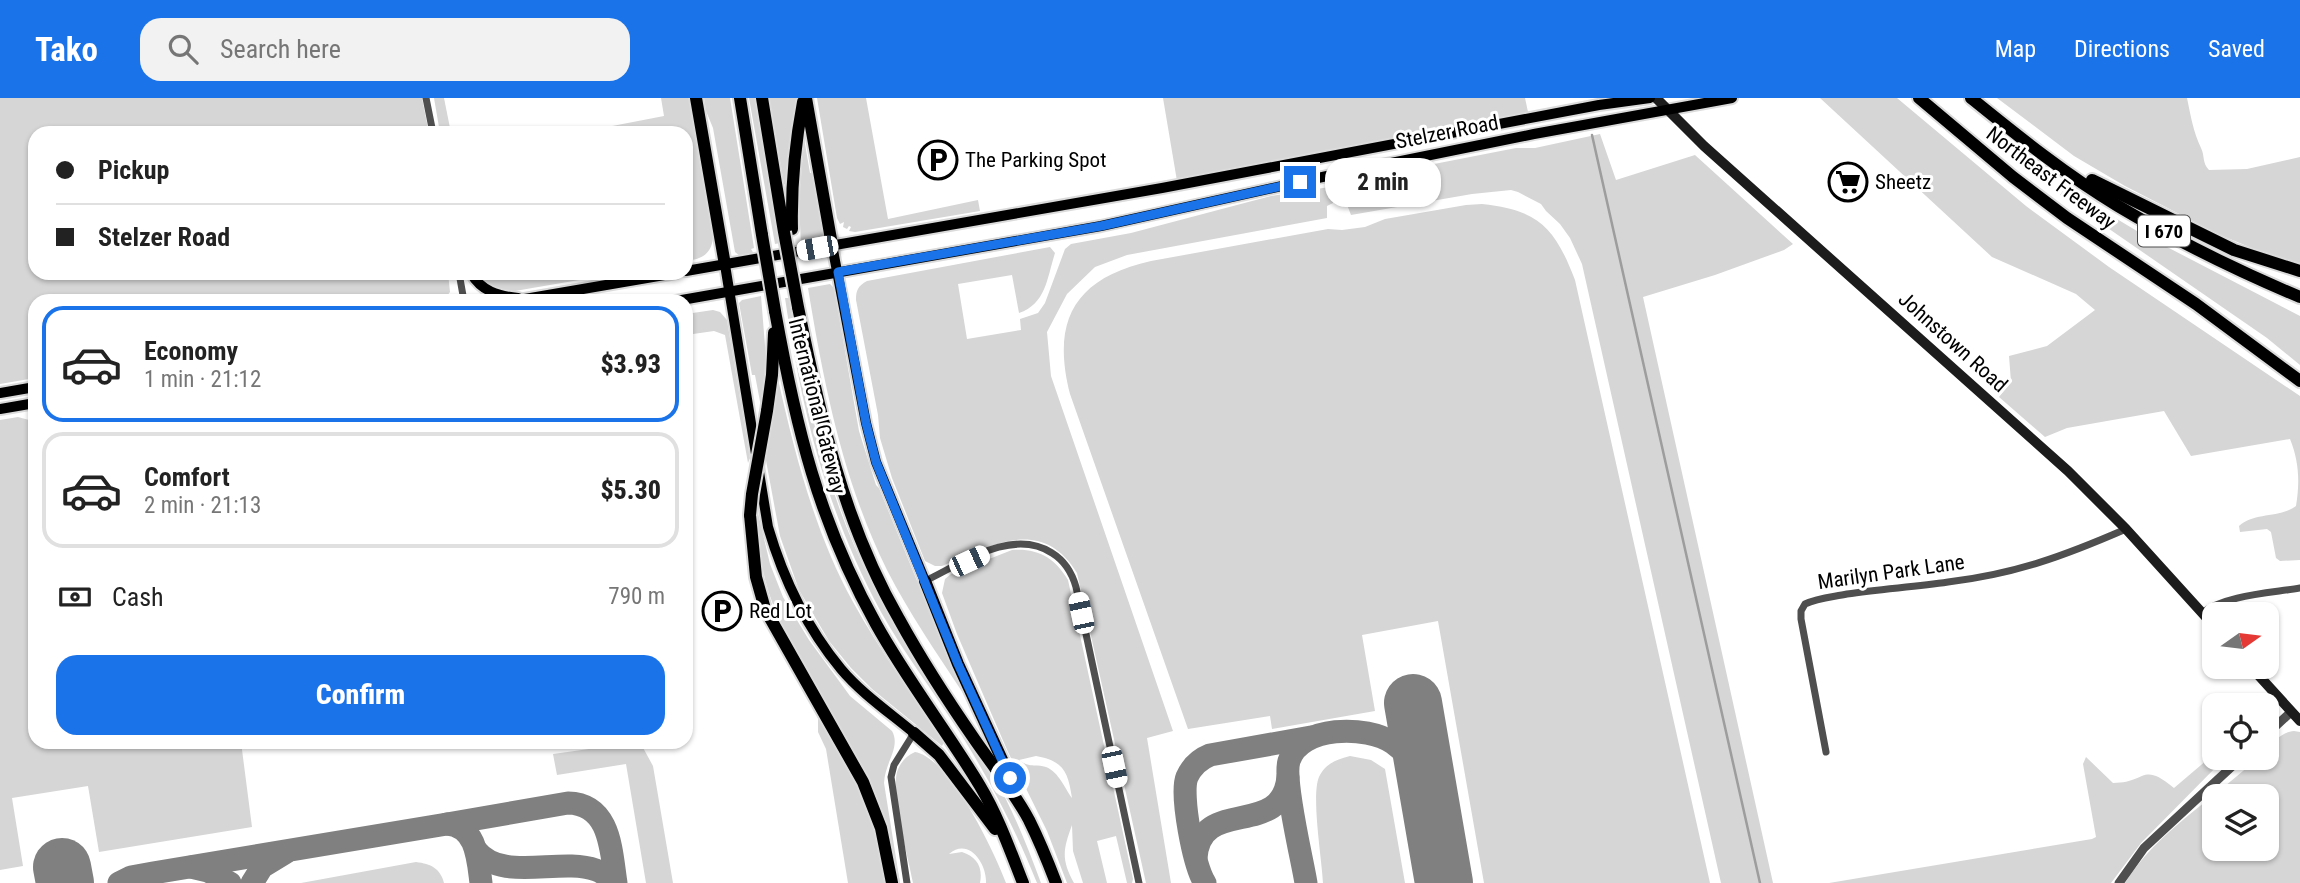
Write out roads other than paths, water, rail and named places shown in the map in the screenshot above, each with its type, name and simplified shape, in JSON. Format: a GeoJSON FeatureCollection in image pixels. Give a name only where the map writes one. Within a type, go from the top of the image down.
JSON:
{"type":"FeatureCollection","features":[{"type":"Feature","properties":{"kind":"highway"},"geometry":{"type":"LineString","coordinates":[[696,98],[725,265]]}},
{"type":"Feature","properties":{"kind":"highway","name":"International Gateway"},"geometry":{"type":"LineString","coordinates":[[740,98],[775,311],[800,435],[818,496],[839,551],[876,625],[980,786],[998,820],[1023,883]]}},
{"type":"Feature","properties":{"kind":"highway"},"geometry":{"type":"LineString","coordinates":[[762,98],[788,231]]}},
{"type":"Feature","properties":{"kind":"highway"},"geometry":{"type":"LineString","coordinates":[[788,231],[797,135],[805,98]]}},
{"type":"Feature","properties":{"kind":"highway"},"geometry":{"type":"LineString","coordinates":[[805,98],[832,245]]}},
{"type":"Feature","properties":{"kind":"highway","name":"Northeast Freeway"},"geometry":{"type":"LineString","coordinates":[[1971,98],[2043,154],[2116,205],[2215,257],[2298,296]]}},
{"type":"Feature","properties":{"kind":"highway","name":"Northeast Freeway"},"geometry":{"type":"LineString","coordinates":[[1924,102],[2013,177],[2067,218],[2196,304],[2300,381]]}},
{"type":"Feature","properties":{"kind":"highway"},"geometry":{"type":"LineString","coordinates":[[2043,154],[2234,250],[2300,271]]}},
{"type":"Feature","properties":{"kind":"highway","name":"International Gateway"},"geometry":{"type":"LineString","coordinates":[[788,231],[791,268],[820,415],[844,498],[897,617],[934,679],[1028,818],[1056,883]]}},
{"type":"Feature","properties":{"kind":"highway"},"geometry":{"type":"LineString","coordinates":[[775,311],[772,375],[750,515],[756,577],[765,609],[866,789],[881,828],[892,883]]}},
{"type":"Feature","properties":{"kind":"highway"},"geometry":{"type":"LineString","coordinates":[[925,581],[958,664],[1028,818]]}},
{"type":"Feature","properties":{"kind":"highway"},"geometry":{"type":"LineString","coordinates":[[914,733],[939,755],[968,791],[1014,859]]}},
{"type":"Feature","properties":{"kind":"main road","name":"Stelzer Road"},"geometry":{"type":"LineString","coordinates":[[693,270],[1162,188],[1599,105],[1653,98]]}},
{"type":"Feature","properties":{"kind":"main road","name":"Johnstown Road"},"geometry":{"type":"LineString","coordinates":[[1653,98],[2059,464],[2126,529],[2202,613]]}},
{"type":"Feature","properties":{"kind":"main road","name":"Stelzer Road"},"geometry":{"type":"LineString","coordinates":[[693,298],[1101,226],[1534,134],[1732,98]]}},
{"type":"Feature","properties":{"kind":"main road"},"geometry":{"type":"LineString","coordinates":[[832,245],[876,462],[925,581]]}},
{"type":"Feature","properties":{"kind":"main road"},"geometry":{"type":"LineString","coordinates":[[725,265],[768,527],[777,559],[819,639],[842,671],[914,733]]}},
{"type":"Feature","properties":{"kind":"main road"},"geometry":{"type":"LineString","coordinates":[[477,280],[486,290],[495,294]]}},
{"type":"Feature","properties":{"kind":"main road"},"geometry":{"type":"LineString","coordinates":[[554,294],[635,280]]}},
{"type":"Feature","properties":{"kind":"main road"},"geometry":{"type":"LineString","coordinates":[[0,393],[28,388]]}},
{"type":"Feature","properties":{"kind":"main road"},"geometry":{"type":"LineString","coordinates":[[0,409],[28,404]]}},
{"type":"Feature","properties":{"kind":"main road"},"geometry":{"type":"LineString","coordinates":[[2262,679],[2300,721]]}},
{"type":"Feature","properties":{"kind":"street"},"geometry":{"type":"LineString","coordinates":[[426,98],[432,126]]}},
{"type":"Feature","properties":{"kind":"street","name":"Marilyn Park Lane"},"geometry":{"type":"LineString","coordinates":[[1826,752],[1801,619],[1805,604],[1813,600],[1901,586],[1948,582],[2025,568],[2065,556],[2126,529]]}},
{"type":"Feature","properties":{"kind":"street"},"geometry":{"type":"LineString","coordinates":[[925,581],[1006,545],[1039,546],[1066,565],[1073,575],[1076,587],[1139,883]]}},
{"type":"Feature","properties":{"kind":"street"},"geometry":{"type":"LineString","coordinates":[[2222,602],[2300,588]]}},
{"type":"Feature","properties":{"kind":"street"},"geometry":{"type":"LineString","coordinates":[[2279,723],[2291,712]]}},
{"type":"Feature","properties":{"kind":"street"},"geometry":{"type":"LineString","coordinates":[[907,883],[891,777],[894,765],[914,733]]}},
{"type":"Feature","properties":{"kind":"street"},"geometry":{"type":"LineString","coordinates":[[2119,883],[2144,848],[2228,770]]}},
{"type":"Feature","properties":{"kind":"waterway"},"geometry":{"type":"LineString","coordinates":[[1592,135],[1760,883]]}},
{"type":"Feature","properties":{"kind":"place","name":"The Parking Spot"},"geometry":{"type":"Point","coordinates":[938,160]}},
{"type":"Feature","properties":{"kind":"place","name":"Sheetz"},"geometry":{"type":"Point","coordinates":[1848,182]}},
{"type":"Feature","properties":{"kind":"place","name":"Red Lot"},"geometry":{"type":"Point","coordinates":[722,611]}}]}
